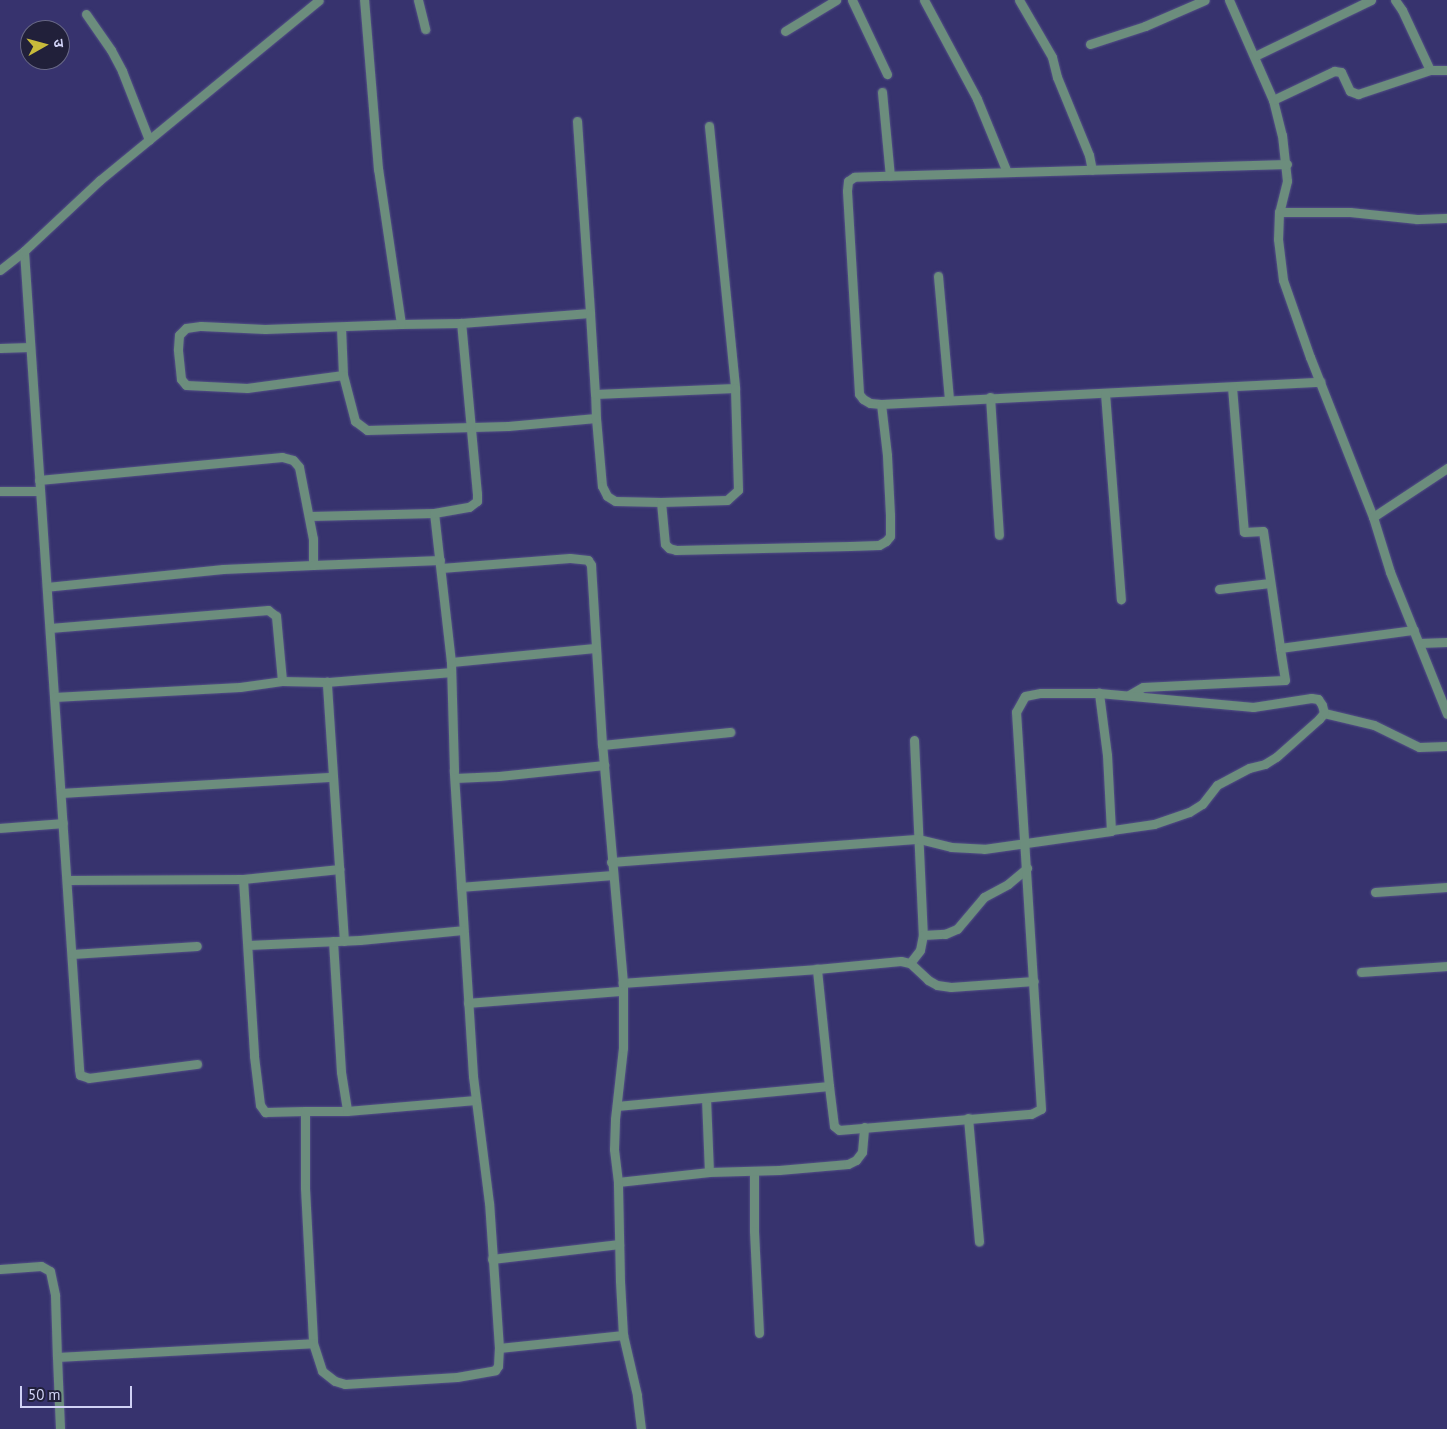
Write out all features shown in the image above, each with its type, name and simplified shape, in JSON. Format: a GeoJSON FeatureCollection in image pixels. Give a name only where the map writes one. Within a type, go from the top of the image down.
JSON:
{"type":"FeatureCollection","features":[{"type":"Feature","properties":{"kind":"street"},"geometry":{"type":"LineString","coordinates":[[0,270],[24,251],[100,180],[319,0]]}},
{"type":"Feature","properties":{"kind":"street"},"geometry":{"type":"LineString","coordinates":[[364,0],[378,169],[401,324]]}},
{"type":"Feature","properties":{"kind":"street"},"geometry":{"type":"LineString","coordinates":[[418,0],[425,29]]}},
{"type":"Feature","properties":{"kind":"street"},"geometry":{"type":"LineString","coordinates":[[785,31],[836,0]]}},
{"type":"Feature","properties":{"kind":"street"},"geometry":{"type":"LineString","coordinates":[[852,0],[887,74]]}},
{"type":"Feature","properties":{"kind":"street"},"geometry":{"type":"LineString","coordinates":[[924,0],[977,98],[1007,172]]}},
{"type":"Feature","properties":{"kind":"street"},"geometry":{"type":"LineString","coordinates":[[1019,0],[1052,57],[1057,77],[1089,155],[1092,170]]}},
{"type":"Feature","properties":{"kind":"street"},"geometry":{"type":"LineString","coordinates":[[1090,44],[1145,26],[1205,0]]}},
{"type":"Feature","properties":{"kind":"street"},"geometry":{"type":"LineString","coordinates":[[1229,0],[1273,100],[1287,164],[1287,182],[1279,212],[1278,239],[1283,280],[1320,382],[1373,516],[1390,572],[1447,714]]}},
{"type":"Feature","properties":{"kind":"street"},"geometry":{"type":"LineString","coordinates":[[1255,56],[1371,0]]}},
{"type":"Feature","properties":{"kind":"street"},"geometry":{"type":"LineString","coordinates":[[1395,0],[1402,10],[1430,70]]}},
{"type":"Feature","properties":{"kind":"street"},"geometry":{"type":"LineString","coordinates":[[86,14],[111,50],[122,70],[149,140]]}},
{"type":"Feature","properties":{"kind":"street"},"geometry":{"type":"LineString","coordinates":[[1273,100],[1334,72],[1341,72],[1350,91],[1358,94],[1430,70],[1447,70]]}},
{"type":"Feature","properties":{"kind":"street"},"geometry":{"type":"LineString","coordinates":[[882,92],[890,176]]}},
{"type":"Feature","properties":{"kind":"street"},"geometry":{"type":"LineString","coordinates":[[577,121],[602,486],[607,496],[615,501],[727,500],[738,490],[735,388],[709,126]]}},
{"type":"Feature","properties":{"kind":"street"},"geometry":{"type":"LineString","coordinates":[[1287,164],[854,177],[848,181],[847,191],[859,394],[863,400],[882,404],[990,397],[1320,382]]}},
{"type":"Feature","properties":{"kind":"street"},"geometry":{"type":"LineString","coordinates":[[1279,212],[1350,212],[1416,219],[1447,218]]}},
{"type":"Feature","properties":{"kind":"street"},"geometry":{"type":"LineString","coordinates":[[24,251],[80,1075],[89,1078],[198,1064]]}},
{"type":"Feature","properties":{"kind":"street"},"geometry":{"type":"LineString","coordinates":[[938,276],[949,400]]}},
{"type":"Feature","properties":{"kind":"street"},"geometry":{"type":"LineString","coordinates":[[343,374],[246,388],[186,385],[182,378],[178,349],[179,334],[186,328],[200,326],[265,329],[461,323],[590,313]]}},
{"type":"Feature","properties":{"kind":"street"},"geometry":{"type":"LineString","coordinates":[[310,516],[434,513],[469,507],[476,501],[461,323]]}},
{"type":"Feature","properties":{"kind":"street"},"geometry":{"type":"LineString","coordinates":[[341,327],[343,374],[355,421],[367,430],[470,428],[596,418]]}},
{"type":"Feature","properties":{"kind":"street"},"geometry":{"type":"LineString","coordinates":[[0,348],[30,347]]}},
{"type":"Feature","properties":{"kind":"street"},"geometry":{"type":"LineString","coordinates":[[1128,695],[1142,688],[1285,680],[1263,531],[1244,532],[1232,386]]}},
{"type":"Feature","properties":{"kind":"street"},"geometry":{"type":"LineString","coordinates":[[595,394],[735,388]]}},
{"type":"Feature","properties":{"kind":"street"},"geometry":{"type":"LineString","coordinates":[[1105,393],[1120,599]]}},
{"type":"Feature","properties":{"kind":"street"},"geometry":{"type":"LineString","coordinates":[[990,397],[999,535]]}},
{"type":"Feature","properties":{"kind":"street"},"geometry":{"type":"LineString","coordinates":[[661,502],[665,544],[669,548],[676,550],[879,544],[886,541],[890,536],[887,455],[882,404]]}},
{"type":"Feature","properties":{"kind":"street"},"geometry":{"type":"LineString","coordinates":[[40,480],[282,457],[293,460],[299,467],[310,516],[313,565]]}},
{"type":"Feature","properties":{"kind":"street"},"geometry":{"type":"LineString","coordinates":[[1373,516],[1447,468]]}},
{"type":"Feature","properties":{"kind":"street"},"geometry":{"type":"LineString","coordinates":[[0,491],[40,491]]}},
{"type":"Feature","properties":{"kind":"street"},"geometry":{"type":"LineString","coordinates":[[304,1111],[305,1188],[313,1343],[322,1371],[335,1381],[345,1384],[457,1377],[489,1372],[498,1366],[499,1348],[489,1203],[476,1100],[460,887],[451,662],[434,513]]}},
{"type":"Feature","properties":{"kind":"street"},"geometry":{"type":"LineString","coordinates":[[47,587],[223,569],[313,565],[440,564],[570,558],[588,560],[591,565],[602,745],[622,987],[623,1048],[614,1149],[618,1182],[623,1335],[637,1394],[641,1429]]}},
{"type":"Feature","properties":{"kind":"street"},"geometry":{"type":"LineString","coordinates":[[1219,589],[1270,583]]}},
{"type":"Feature","properties":{"kind":"street"},"geometry":{"type":"LineString","coordinates":[[50,628],[268,610],[276,616],[282,682]]}},
{"type":"Feature","properties":{"kind":"street"},"geometry":{"type":"LineString","coordinates":[[1280,648],[1414,630]]}},
{"type":"Feature","properties":{"kind":"street"},"geometry":{"type":"LineString","coordinates":[[1419,643],[1447,642]]}},
{"type":"Feature","properties":{"kind":"street"},"geometry":{"type":"LineString","coordinates":[[451,662],[595,648]]}},
{"type":"Feature","properties":{"kind":"street"},"geometry":{"type":"LineString","coordinates":[[54,697],[240,687],[282,682],[327,682],[451,672]]}},
{"type":"Feature","properties":{"kind":"street"},"geometry":{"type":"LineString","coordinates":[[327,682],[344,940]]}},
{"type":"Feature","properties":{"kind":"street"},"geometry":{"type":"LineString","coordinates":[[817,969],[834,1126],[839,1130],[1031,1114],[1040,1109],[1034,980],[1016,712],[1025,696],[1041,693],[1099,693],[1253,707],[1311,698],[1318,700],[1324,713]]}},
{"type":"Feature","properties":{"kind":"street"},"geometry":{"type":"LineString","coordinates":[[1099,693],[1112,830]]}},
{"type":"Feature","properties":{"kind":"street"},"geometry":{"type":"LineString","coordinates":[[611,862],[919,839],[968,849],[984,849],[1154,824],[1189,812],[1202,804],[1217,785],[1249,768],[1265,764],[1276,757],[1324,713]]}},
{"type":"Feature","properties":{"kind":"street"},"geometry":{"type":"LineString","coordinates":[[1324,713],[1374,725],[1419,747],[1447,746]]}},
{"type":"Feature","properties":{"kind":"street"},"geometry":{"type":"LineString","coordinates":[[602,745],[730,732]]}},
{"type":"Feature","properties":{"kind":"street"},"geometry":{"type":"LineString","coordinates":[[910,963],[920,950],[923,935],[914,740]]}},
{"type":"Feature","properties":{"kind":"street"},"geometry":{"type":"LineString","coordinates":[[455,778],[499,776],[604,765]]}},
{"type":"Feature","properties":{"kind":"street"},"geometry":{"type":"LineString","coordinates":[[61,793],[333,777]]}},
{"type":"Feature","properties":{"kind":"street"},"geometry":{"type":"LineString","coordinates":[[0,828],[63,824]]}},
{"type":"Feature","properties":{"kind":"street"},"geometry":{"type":"LineString","coordinates":[[923,935],[945,934],[957,929],[984,897],[1008,884],[1027,868]]}},
{"type":"Feature","properties":{"kind":"street"},"geometry":{"type":"LineString","coordinates":[[67,880],[243,878],[339,869]]}},
{"type":"Feature","properties":{"kind":"street"},"geometry":{"type":"LineString","coordinates":[[460,887],[612,875]]}},
{"type":"Feature","properties":{"kind":"street"},"geometry":{"type":"LineString","coordinates":[[243,878],[254,1056],[260,1105],[265,1112],[347,1111],[476,1100]]}},
{"type":"Feature","properties":{"kind":"street"},"geometry":{"type":"LineString","coordinates":[[1375,892],[1447,887]]}},
{"type":"Feature","properties":{"kind":"street"},"geometry":{"type":"LineString","coordinates":[[248,945],[333,941],[463,930]]}},
{"type":"Feature","properties":{"kind":"street"},"geometry":{"type":"LineString","coordinates":[[333,941],[341,1072],[347,1111]]}},
{"type":"Feature","properties":{"kind":"street"},"geometry":{"type":"LineString","coordinates":[[72,954],[197,946]]}},
{"type":"Feature","properties":{"kind":"street"},"geometry":{"type":"LineString","coordinates":[[468,1003],[901,961],[910,963],[928,980],[937,985],[951,987],[1034,980]]}},
{"type":"Feature","properties":{"kind":"street"},"geometry":{"type":"LineString","coordinates":[[1361,972],[1447,966]]}},
{"type":"Feature","properties":{"kind":"street"},"geometry":{"type":"LineString","coordinates":[[617,1106],[829,1086]]}},
{"type":"Feature","properties":{"kind":"street"},"geometry":{"type":"LineString","coordinates":[[706,1098],[709,1172]]}},
{"type":"Feature","properties":{"kind":"street"},"geometry":{"type":"LineString","coordinates":[[968,1118],[979,1242]]}},
{"type":"Feature","properties":{"kind":"street"},"geometry":{"type":"LineString","coordinates":[[618,1182],[709,1172],[754,1171],[848,1164],[856,1160],[862,1152],[864,1127]]}},
{"type":"Feature","properties":{"kind":"street"},"geometry":{"type":"LineString","coordinates":[[754,1171],[754,1231],[760,1333]]}},
{"type":"Feature","properties":{"kind":"street"},"geometry":{"type":"LineString","coordinates":[[492,1259],[619,1244]]}},
{"type":"Feature","properties":{"kind":"street"},"geometry":{"type":"LineString","coordinates":[[0,1269],[42,1266],[50,1271],[55,1296],[60,1429]]}},
{"type":"Feature","properties":{"kind":"street"},"geometry":{"type":"LineString","coordinates":[[499,1348],[623,1335]]}},
{"type":"Feature","properties":{"kind":"street"},"geometry":{"type":"LineString","coordinates":[[57,1357],[313,1343]]}}]}
